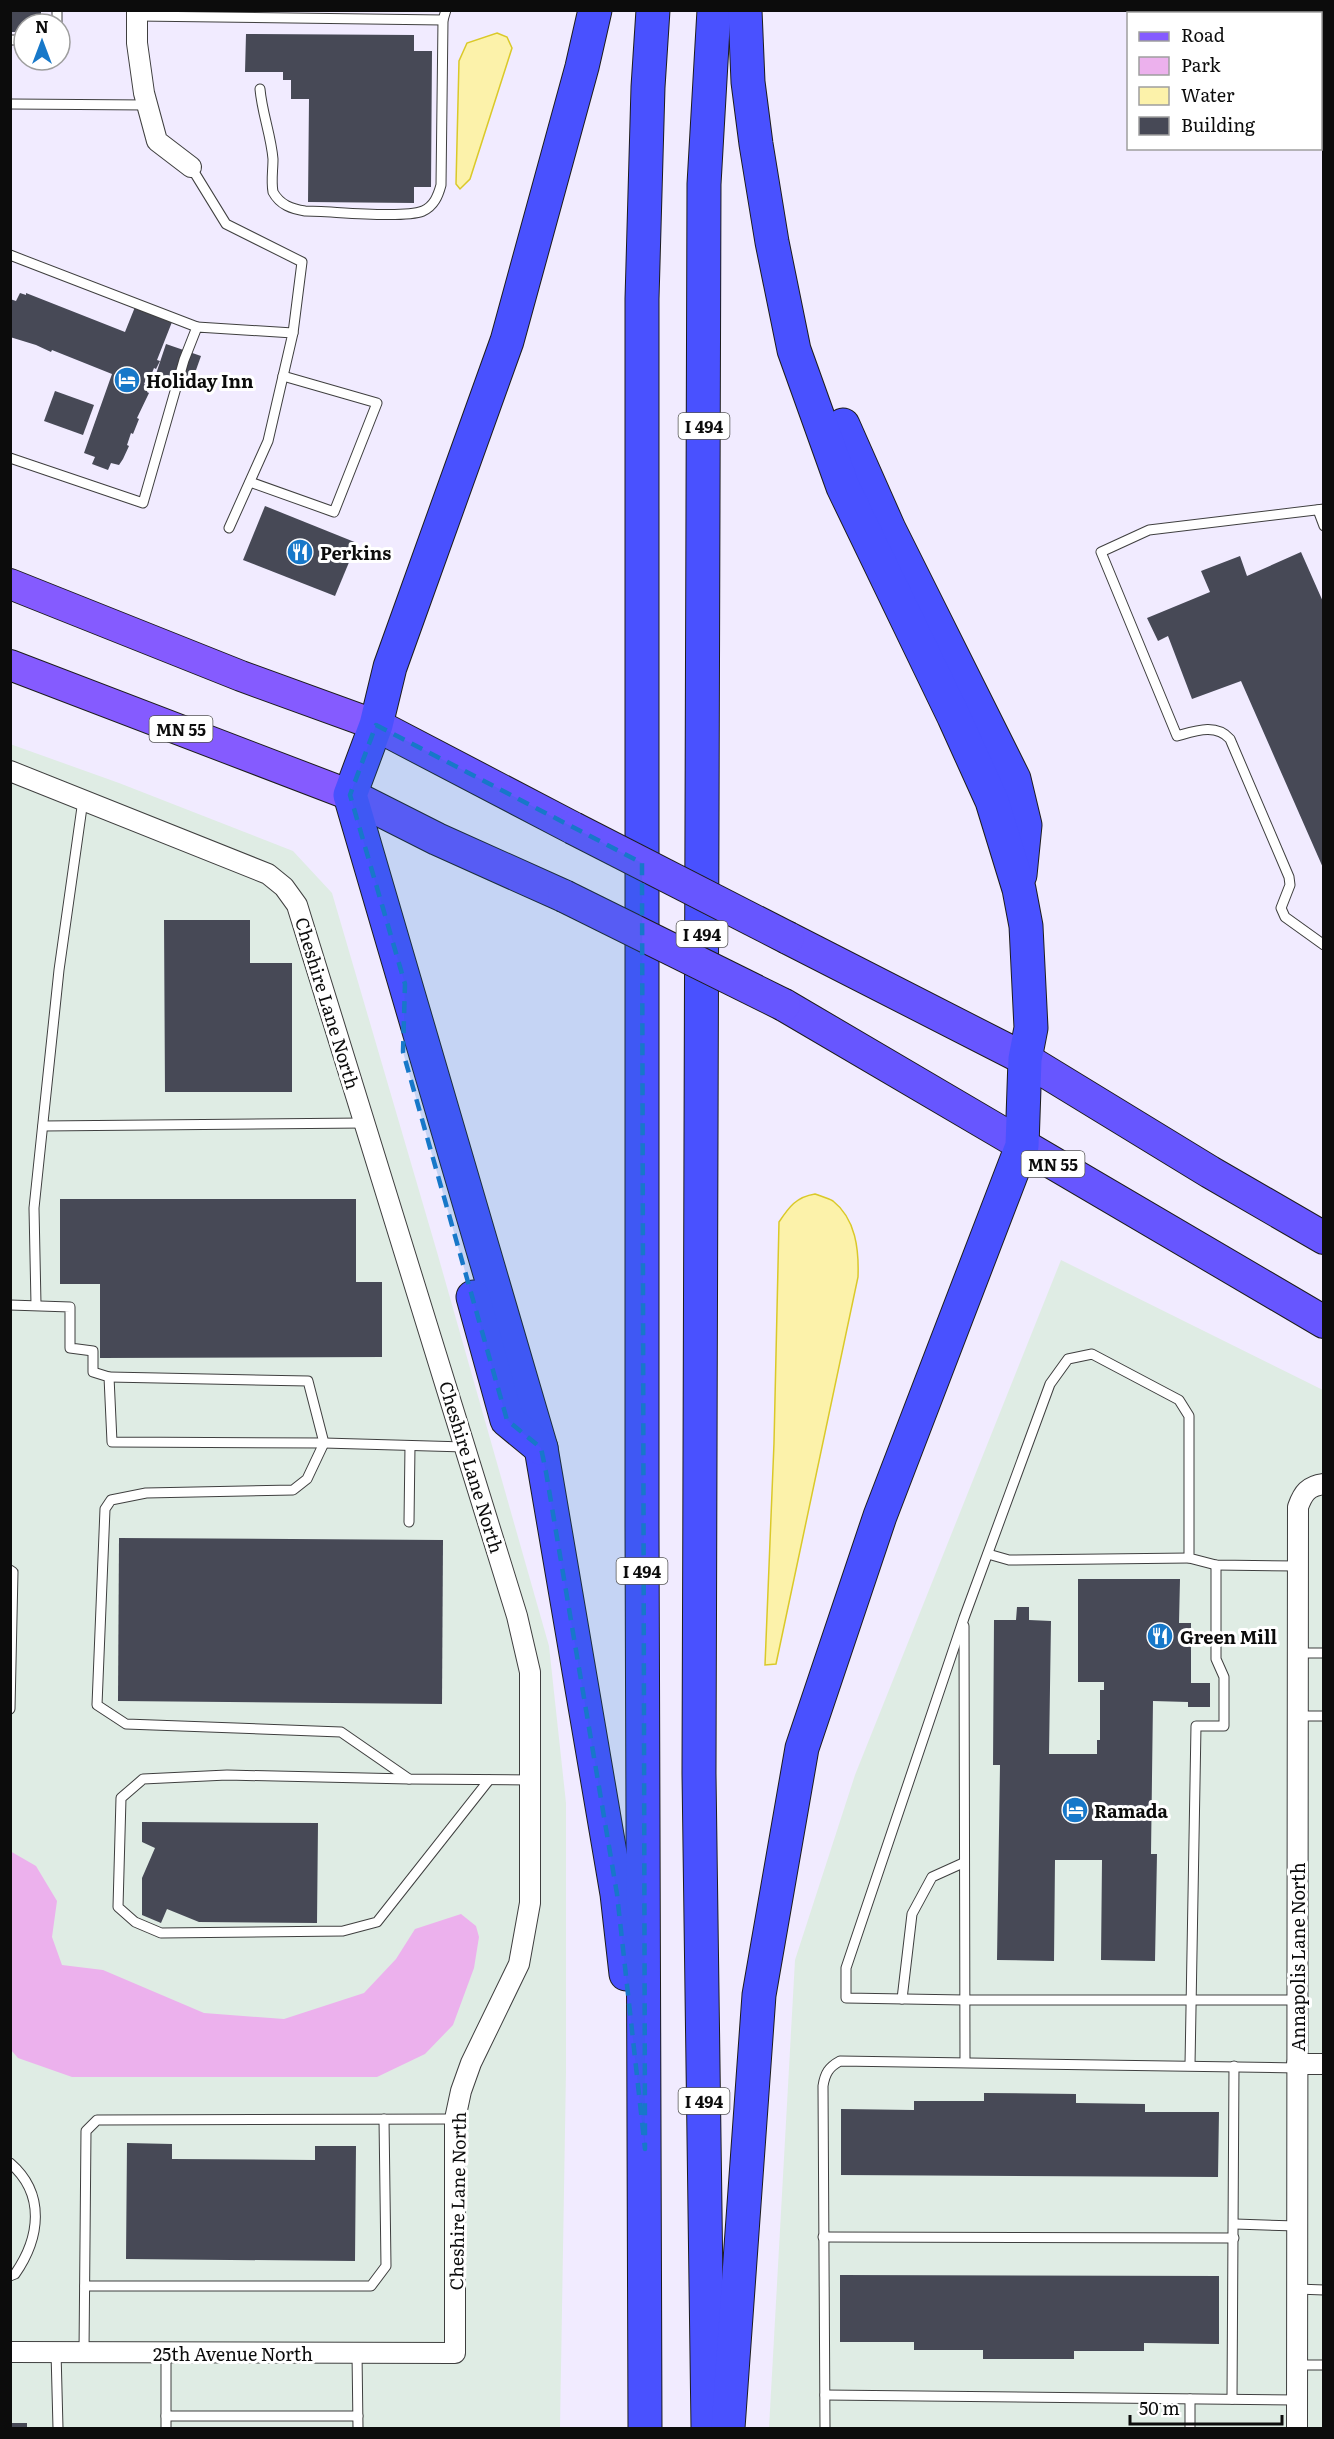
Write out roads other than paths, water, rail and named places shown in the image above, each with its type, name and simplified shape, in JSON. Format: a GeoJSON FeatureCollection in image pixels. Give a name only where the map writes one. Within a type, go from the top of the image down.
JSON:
{"type":"FeatureCollection","features":[{"type":"Feature","properties":{"kind":"highway"},"geometry":{"type":"LineString","coordinates":[[595,10],[582,67],[507,340],[390,668],[376,725],[350,795],[541,1448],[617,1894],[645,2149]]}},
{"type":"Feature","properties":{"kind":"highway","name":"I 494"},"geometry":{"type":"LineString","coordinates":[[645,2428],[642,299],[648,87],[653,10]]}},
{"type":"Feature","properties":{"kind":"highway","name":"I 494"},"geometry":{"type":"LineString","coordinates":[[708,2428],[699,1750],[704,184],[714,10]]}},
{"type":"Feature","properties":{"kind":"highway"},"geometry":{"type":"LineString","coordinates":[[728,2428],[759,1995],[802,1748],[880,1516],[1022,1146],[1025,1059],[1031,1028],[1026,926],[1019,889],[992,801],[843,487],[794,350],[777,266],[748,82],[745,10]]}},
{"type":"Feature","properties":{"kind":"highway"},"geometry":{"type":"LineString","coordinates":[[376,725],[1025,1059],[1209,1172],[1323,1238]]}},
{"type":"Feature","properties":{"kind":"highway","name":"MN 55"},"geometry":{"type":"LineString","coordinates":[[350,795],[437,839],[564,896],[784,1005],[1323,1322]]}},
{"type":"Feature","properties":{"kind":"main road"},"geometry":{"type":"LineString","coordinates":[[10,584],[241,676],[376,725]]}},
{"type":"Feature","properties":{"kind":"main road","name":"MN 55"},"geometry":{"type":"LineString","coordinates":[[10,665],[350,795]]}},
{"type":"Feature","properties":{"kind":"street"},"geometry":{"type":"LineString","coordinates":[[137,13],[137,44],[147,105],[157,141],[191,167]]}},
{"type":"Feature","properties":{"kind":"street","name":"Cheshire Lane North"},"geometry":{"type":"LineString","coordinates":[[10,771],[268,874],[284,887],[297,905],[518,1616],[530,1672],[532,1780],[530,1903],[519,1964],[471,2063],[461,2091],[455,2119],[455,2353]]}},
{"type":"Feature","properties":{"kind":"street","name":"Annapolis Lane North"},"geometry":{"type":"LineString","coordinates":[[1298,2428],[1298,1507],[1301,1496],[1316,1486]]}},
{"type":"Feature","properties":{"kind":"street"},"geometry":{"type":"LineString","coordinates":[[1297,2066],[1323,2064]]}},
{"type":"Feature","properties":{"kind":"street","name":"25th Avenue North"},"geometry":{"type":"LineString","coordinates":[[10,2352],[455,2353]]}},
{"type":"Feature","properties":{"kind":"lane"},"geometry":{"type":"LineString","coordinates":[[137,13],[444,15],[441,185],[432,204],[424,210],[405,214],[305,211],[292,209],[283,204],[273,192],[273,160],[262,112],[260,89]]}},
{"type":"Feature","properties":{"kind":"lane"},"geometry":{"type":"LineString","coordinates":[[10,104],[147,105]]}},
{"type":"Feature","properties":{"kind":"lane"},"geometry":{"type":"LineString","coordinates":[[191,167],[226,224],[302,262],[293,333],[268,441],[229,528]]}},
{"type":"Feature","properties":{"kind":"lane"},"geometry":{"type":"LineString","coordinates":[[10,255],[197,327],[293,333]]}},
{"type":"Feature","properties":{"kind":"lane"},"geometry":{"type":"LineString","coordinates":[[10,458],[143,503],[184,360],[197,327]]}},
{"type":"Feature","properties":{"kind":"lane"},"geometry":{"type":"LineString","coordinates":[[250,482],[334,512],[377,403],[283,376]]}},
{"type":"Feature","properties":{"kind":"lane"},"geometry":{"type":"LineString","coordinates":[[1323,526],[1321,510],[1149,530],[1101,552],[1177,736],[1212,729],[1224,732],[1230,739],[1289,877],[1290,885],[1281,908],[1285,917],[1323,945]]}},
{"type":"Feature","properties":{"kind":"lane"},"geometry":{"type":"LineString","coordinates":[[36,1304],[34,1208],[59,970],[83,800]]}},
{"type":"Feature","properties":{"kind":"lane"},"geometry":{"type":"LineString","coordinates":[[43,1126],[366,1123]]}},
{"type":"Feature","properties":{"kind":"lane"},"geometry":{"type":"LineString","coordinates":[[10,1305],[36,1304],[70,1307],[70,1348],[93,1351],[93,1372],[109,1377],[308,1380],[324,1443],[307,1479],[293,1490],[146,1493],[111,1500],[105,1509],[97,1706],[126,1724],[341,1732],[409,1779]]}},
{"type":"Feature","properties":{"kind":"lane"},"geometry":{"type":"LineString","coordinates":[[1189,1558],[1189,1416],[1179,1400],[1092,1354],[1068,1359],[1050,1384],[964,1617],[846,1968],[846,1998],[1297,2000]]}},
{"type":"Feature","properties":{"kind":"lane"},"geometry":{"type":"LineString","coordinates":[[109,1377],[112,1442],[324,1443],[465,1447]]}},
{"type":"Feature","properties":{"kind":"lane"},"geometry":{"type":"LineString","coordinates":[[409,1521],[410,1446]]}},
{"type":"Feature","properties":{"kind":"lane"},"geometry":{"type":"LineString","coordinates":[[988,1554],[1010,1560],[1189,1558],[1216,1565],[1297,1566]]}},
{"type":"Feature","properties":{"kind":"lane"},"geometry":{"type":"LineString","coordinates":[[1190,2065],[1196,1726],[1224,1726],[1224,1677],[1216,1659],[1216,1565]]}},
{"type":"Feature","properties":{"kind":"lane"},"geometry":{"type":"LineString","coordinates":[[10,1570],[13,1572],[10,1710]]}},
{"type":"Feature","properties":{"kind":"lane"},"geometry":{"type":"LineString","coordinates":[[964,1617],[965,2062]]}},
{"type":"Feature","properties":{"kind":"lane"},"geometry":{"type":"LineString","coordinates":[[1298,1653],[1323,1653]]}},
{"type":"Feature","properties":{"kind":"lane"},"geometry":{"type":"LineString","coordinates":[[1298,1716],[1323,1716]]}},
{"type":"Feature","properties":{"kind":"lane"},"geometry":{"type":"LineString","coordinates":[[489,1780],[377,1922],[343,1931],[162,1933],[135,1922],[118,1907],[122,1798],[143,1779],[227,1775],[532,1780]]}},
{"type":"Feature","properties":{"kind":"lane"},"geometry":{"type":"LineString","coordinates":[[902,1999],[912,1914],[932,1877],[963,1863]]}},
{"type":"Feature","properties":{"kind":"lane"},"geometry":{"type":"LineString","coordinates":[[825,2428],[823,2086],[827,2071],[840,2061],[1297,2066]]}},
{"type":"Feature","properties":{"kind":"lane"},"geometry":{"type":"LineString","coordinates":[[1232,2399],[1234,2066]]}},
{"type":"Feature","properties":{"kind":"lane"},"geometry":{"type":"LineString","coordinates":[[85,2286],[371,2286],[386,2266],[384,2119]]}},
{"type":"Feature","properties":{"kind":"lane"},"geometry":{"type":"LineString","coordinates":[[84,2352],[86,2131],[97,2120],[455,2119]]}},
{"type":"Feature","properties":{"kind":"lane"},"geometry":{"type":"LineString","coordinates":[[10,2163],[26,2177],[32,2191],[35,2219],[33,2243],[15,2274],[10,2276]]}},
{"type":"Feature","properties":{"kind":"lane"},"geometry":{"type":"LineString","coordinates":[[1234,2224],[1297,2226]]}},
{"type":"Feature","properties":{"kind":"lane"},"geometry":{"type":"LineString","coordinates":[[824,2237],[1234,2238]]}},
{"type":"Feature","properties":{"kind":"lane"},"geometry":{"type":"LineString","coordinates":[[1297,2289],[1323,2290]]}},
{"type":"Feature","properties":{"kind":"lane"},"geometry":{"type":"LineString","coordinates":[[56,2352],[58,2427],[68,2428]]}},
{"type":"Feature","properties":{"kind":"lane"},"geometry":{"type":"LineString","coordinates":[[166,2353],[166,2428]]}},
{"type":"Feature","properties":{"kind":"lane"},"geometry":{"type":"LineString","coordinates":[[357,2353],[358,2428]]}},
{"type":"Feature","properties":{"kind":"lane"},"geometry":{"type":"LineString","coordinates":[[1297,2365],[1323,2365]]}},
{"type":"Feature","properties":{"kind":"lane"},"geometry":{"type":"LineString","coordinates":[[825,2395],[1297,2400]]}},
{"type":"Feature","properties":{"kind":"lane"},"geometry":{"type":"LineString","coordinates":[[1190,2399],[1190,2428]]}},
{"type":"Feature","properties":{"kind":"lane"},"geometry":{"type":"LineString","coordinates":[[166,2416],[358,2416]]}},
{"type":"Feature","properties":{"kind":"water"},"geometry":{"type":"Polygon","coordinates":[[[497,33],[507,37],[512,48],[470,179],[460,189],[456,184],[459,61],[467,43],[497,33]]]}},
{"type":"Feature","properties":{"kind":"water"},"geometry":{"type":"Polygon","coordinates":[[[815,1194],[833,1201],[847,1217],[857,1246],[858,1277],[776,1664],[765,1665],[774,1443],[779,1222],[794,1204],[815,1194]]]}},
{"type":"Feature","properties":{"kind":"place","name":"Holiday Inn"},"geometry":{"type":"Point","coordinates":[127,380]}},
{"type":"Feature","properties":{"kind":"place","name":"Perkins"},"geometry":{"type":"Point","coordinates":[300,552]}},
{"type":"Feature","properties":{"kind":"place","name":"Green Mill"},"geometry":{"type":"Point","coordinates":[1160,1636]}},
{"type":"Feature","properties":{"kind":"place","name":"Ramada"},"geometry":{"type":"Point","coordinates":[1075,1810]}}]}
